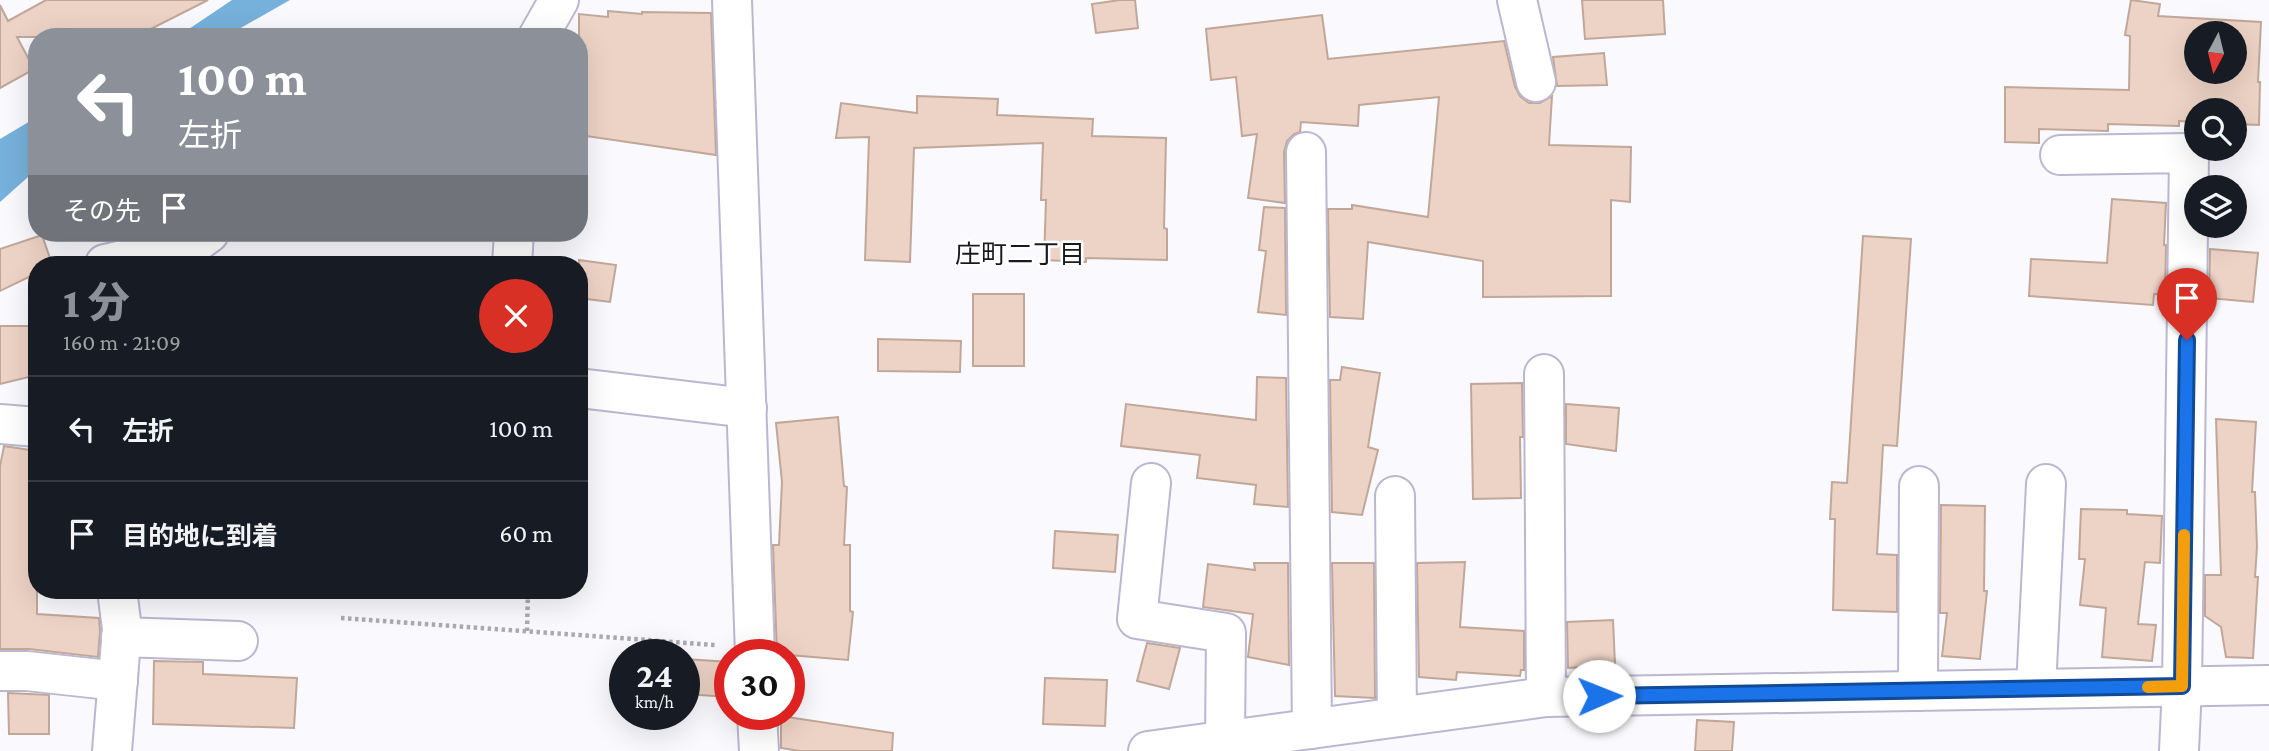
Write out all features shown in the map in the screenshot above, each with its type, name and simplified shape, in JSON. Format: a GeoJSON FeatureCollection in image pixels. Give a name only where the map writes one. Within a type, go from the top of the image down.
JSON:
{"type":"FeatureCollection","features":[{"type":"Feature","properties":{"kind":"street"},"geometry":{"type":"LineString","coordinates":[[543,28],[559,0]]}},
{"type":"Feature","properties":{"kind":"street"},"geometry":{"type":"LineString","coordinates":[[732,0],[755,639]]}},
{"type":"Feature","properties":{"kind":"street"},"geometry":{"type":"LineString","coordinates":[[1517,0],[1536,82]]}},
{"type":"Feature","properties":{"kind":"street"},"geometry":{"type":"LineString","coordinates":[[1306,152],[1330,735]]}},
{"type":"Feature","properties":{"kind":"street"},"geometry":{"type":"LineString","coordinates":[[2060,155],[2189,153],[2179,751]]}},
{"type":"Feature","properties":{"kind":"street"},"geometry":{"type":"LineString","coordinates":[[139,256],[196,242]]}},
{"type":"Feature","properties":{"kind":"street"},"geometry":{"type":"LineString","coordinates":[[1544,374],[1546,697]]}},
{"type":"Feature","properties":{"kind":"street"},"geometry":{"type":"LineString","coordinates":[[588,389],[747,408]]}},
{"type":"Feature","properties":{"kind":"street"},"geometry":{"type":"LineString","coordinates":[[0,424],[28,426]]}},
{"type":"Feature","properties":{"kind":"street"},"geometry":{"type":"LineString","coordinates":[[1151,483],[1137,619],[1226,633],[1225,740]]}},
{"type":"Feature","properties":{"kind":"street"},"geometry":{"type":"LineString","coordinates":[[2036,688],[2046,484]]}},
{"type":"Feature","properties":{"kind":"street"},"geometry":{"type":"LineString","coordinates":[[1918,691],[1919,486]]}},
{"type":"Feature","properties":{"kind":"street"},"geometry":{"type":"LineString","coordinates":[[1395,496],[1397,717]]}},
{"type":"Feature","properties":{"kind":"street"},"geometry":{"type":"LineString","coordinates":[[112,751],[121,636],[118,599]]}},
{"type":"Feature","properties":{"kind":"street"},"geometry":{"type":"LineString","coordinates":[[121,636],[238,641]]}},
{"type":"Feature","properties":{"kind":"street"},"geometry":{"type":"LineString","coordinates":[[0,671],[27,671],[118,681]]}},
{"type":"Feature","properties":{"kind":"street"},"geometry":{"type":"LineString","coordinates":[[1148,751],[1225,740],[1330,735],[1397,717],[1546,697],[2269,684]]}},
{"type":"Feature","properties":{"kind":"street"},"geometry":{"type":"LineString","coordinates":[[758,730],[759,751]]}},
{"type":"Feature","properties":{"kind":"path"},"geometry":{"type":"LineString","coordinates":[[527,631],[528,599]]}},
{"type":"Feature","properties":{"kind":"path"},"geometry":{"type":"LineString","coordinates":[[341,618],[714,647]]}},
{"type":"Feature","properties":{"kind":"water"},"geometry":{"type":"Polygon","coordinates":[[[232,0],[290,0],[241,28],[190,28],[232,0]]]}},
{"type":"Feature","properties":{"kind":"water"},"geometry":{"type":"Polygon","coordinates":[[[28,122],[28,177],[0,202],[0,139],[28,122]]]}},
{"type":"Feature","properties":{"kind":"building"},"geometry":{"type":"Polygon","coordinates":[[[46,0],[208,0],[153,28],[28,28],[28,37],[17,37],[28,58],[28,72],[0,88],[0,5],[8,21],[46,0]]]}},
{"type":"Feature","properties":{"kind":"building"},"geometry":{"type":"Polygon","coordinates":[[[1135,0],[1138,28],[1096,33],[1092,4],[1135,0]]]}},
{"type":"Feature","properties":{"kind":"building"},"geometry":{"type":"Polygon","coordinates":[[[1582,0],[1663,0],[1665,34],[1585,39],[1582,0]]]}},
{"type":"Feature","properties":{"kind":"building"},"geometry":{"type":"Polygon","coordinates":[[[2131,0],[2160,4],[2158,16],[2244,21],[2184,21],[2184,84],[2247,84],[2247,21],[2261,22],[2259,125],[2247,124],[2247,98],[2184,98],[2184,121],[2179,121],[2179,126],[2108,124],[2108,131],[2039,129],[2039,143],[2005,142],[2005,87],[2129,90],[2130,36],[2125,35],[2131,0]]]}},
{"type":"Feature","properties":{"kind":"building"},"geometry":{"type":"Polygon","coordinates":[[[608,11],[642,14],[711,13],[716,155],[588,136],[588,28],[579,28],[579,14],[608,17],[608,11]]]}},
{"type":"Feature","properties":{"kind":"building"},"geometry":{"type":"Polygon","coordinates":[[[1322,15],[1328,59],[1504,41],[1515,87],[1520,96],[1529,103],[1540,103],[1552,96],[1549,145],[1631,147],[1630,202],[1611,200],[1611,296],[1483,297],[1483,261],[1368,242],[1363,319],[1330,317],[1328,209],[1352,209],[1352,205],[1428,217],[1439,97],[1359,105],[1358,126],[1301,122],[1300,132],[1287,141],[1284,152],[1285,203],[1248,198],[1257,134],[1242,136],[1236,77],[1211,80],[1206,29],[1322,15]]]}},
{"type":"Feature","properties":{"kind":"building"},"geometry":{"type":"Polygon","coordinates":[[[1604,53],[1607,85],[1557,86],[1553,57],[1604,53]]]}},
{"type":"Feature","properties":{"kind":"building"},"geometry":{"type":"Polygon","coordinates":[[[917,96],[998,99],[997,115],[1093,119],[1092,136],[1166,138],[1164,228],[1167,229],[1167,260],[1044,260],[1046,200],[1041,200],[1043,143],[914,148],[910,262],[865,260],[869,137],[836,138],[841,103],[917,113],[917,96]]]}},
{"type":"Feature","properties":{"kind":"building"},"geometry":{"type":"Polygon","coordinates":[[[2112,199],[2166,203],[2165,295],[2154,294],[2153,305],[2029,296],[2031,259],[2107,263],[2112,199]]]}},
{"type":"Feature","properties":{"kind":"building"},"geometry":{"type":"Polygon","coordinates":[[[1264,207],[1285,208],[1286,315],[1258,312],[1266,251],[1259,250],[1264,207]]]}},
{"type":"Feature","properties":{"kind":"building"},"geometry":{"type":"Polygon","coordinates":[[[1863,236],[1911,239],[1897,446],[1883,445],[1877,554],[1897,555],[1897,612],[1833,610],[1835,519],[1830,519],[1832,482],[1847,483],[1863,236]]]}},
{"type":"Feature","properties":{"kind":"building"},"geometry":{"type":"Polygon","coordinates":[[[28,240],[28,242],[44,242],[49,256],[28,256],[28,277],[0,291],[0,249],[28,240]]]}},
{"type":"Feature","properties":{"kind":"building"},"geometry":{"type":"Polygon","coordinates":[[[2210,249],[2258,253],[2253,302],[2209,298],[2210,249]]]}},
{"type":"Feature","properties":{"kind":"building"},"geometry":{"type":"Polygon","coordinates":[[[588,261],[616,265],[610,302],[588,299],[588,261]]]}},
{"type":"Feature","properties":{"kind":"building"},"geometry":{"type":"Polygon","coordinates":[[[973,294],[1024,294],[1024,366],[973,366],[973,294]]]}},
{"type":"Feature","properties":{"kind":"building"},"geometry":{"type":"Polygon","coordinates":[[[0,326],[28,326],[28,377],[0,384],[0,326]]]}},
{"type":"Feature","properties":{"kind":"building"},"geometry":{"type":"Polygon","coordinates":[[[878,339],[961,341],[960,372],[878,371],[878,339]]]}},
{"type":"Feature","properties":{"kind":"building"},"geometry":{"type":"Polygon","coordinates":[[[1342,367],[1380,373],[1368,447],[1378,450],[1362,515],[1332,512],[1330,380],[1340,380],[1342,367]]]}},
{"type":"Feature","properties":{"kind":"building"},"geometry":{"type":"Polygon","coordinates":[[[1257,377],[1286,378],[1288,507],[1254,504],[1256,485],[1197,478],[1200,455],[1121,446],[1126,404],[1256,420],[1257,377]]]}},
{"type":"Feature","properties":{"kind":"building"},"geometry":{"type":"Polygon","coordinates":[[[1522,383],[1521,498],[1473,499],[1471,384],[1522,383]]]}},
{"type":"Feature","properties":{"kind":"building"},"geometry":{"type":"Polygon","coordinates":[[[1566,404],[1619,408],[1616,451],[1566,444],[1566,404]]]}},
{"type":"Feature","properties":{"kind":"building"},"geometry":{"type":"Polygon","coordinates":[[[838,417],[844,486],[847,487],[844,545],[850,545],[850,611],[853,612],[848,660],[805,656],[805,639],[776,639],[773,545],[779,545],[782,482],[776,423],[838,417]]]}},
{"type":"Feature","properties":{"kind":"building"},"geometry":{"type":"Polygon","coordinates":[[[2216,419],[2256,422],[2252,492],[2255,492],[2257,547],[2255,577],[2258,577],[2253,658],[2226,657],[2221,627],[2205,616],[2205,575],[2221,575],[2216,419]]]}},
{"type":"Feature","properties":{"kind":"building"},"geometry":{"type":"Polygon","coordinates":[[[4,446],[28,450],[28,599],[37,599],[37,614],[99,618],[98,657],[29,649],[0,649],[0,466],[4,446]]]}},
{"type":"Feature","properties":{"kind":"building"},"geometry":{"type":"Polygon","coordinates":[[[1941,505],[1985,506],[1984,591],[1987,591],[1980,659],[1942,656],[1947,613],[1940,613],[1941,505]]]}},
{"type":"Feature","properties":{"kind":"building"},"geometry":{"type":"Polygon","coordinates":[[[2081,509],[2127,510],[2127,514],[2162,516],[2160,563],[2145,562],[2138,624],[2156,625],[2152,661],[2102,657],[2106,608],[2080,605],[2085,559],[2079,559],[2081,509]]]}},
{"type":"Feature","properties":{"kind":"building"},"geometry":{"type":"Polygon","coordinates":[[[1055,531],[1118,535],[1115,572],[1053,568],[1055,531]]]}},
{"type":"Feature","properties":{"kind":"building"},"geometry":{"type":"Polygon","coordinates":[[[1465,562],[1460,627],[1524,631],[1524,670],[1521,670],[1520,676],[1457,672],[1456,680],[1419,677],[1417,563],[1465,562]]]}},
{"type":"Feature","properties":{"kind":"building"},"geometry":{"type":"Polygon","coordinates":[[[1254,563],[1288,563],[1289,665],[1248,657],[1253,614],[1203,607],[1208,564],[1255,570],[1254,563]]]}},
{"type":"Feature","properties":{"kind":"building"},"geometry":{"type":"Polygon","coordinates":[[[1332,563],[1374,563],[1375,698],[1335,696],[1332,563]]]}},
{"type":"Feature","properties":{"kind":"building"},"geometry":{"type":"Polygon","coordinates":[[[1613,620],[1615,665],[1568,668],[1567,622],[1613,620]]]}},
{"type":"Feature","properties":{"kind":"building"},"geometry":{"type":"Polygon","coordinates":[[[1147,643],[1180,648],[1169,689],[1137,681],[1147,643]]]}},
{"type":"Feature","properties":{"kind":"building"},"geometry":{"type":"Polygon","coordinates":[[[700,660],[714,661],[714,696],[700,695],[700,660]]]}},
{"type":"Feature","properties":{"kind":"building"},"geometry":{"type":"Polygon","coordinates":[[[154,661],[203,662],[203,674],[297,678],[294,728],[153,724],[154,661]]]}},
{"type":"Feature","properties":{"kind":"building"},"geometry":{"type":"Polygon","coordinates":[[[1045,678],[1107,680],[1105,726],[1043,724],[1045,678]]]}},
{"type":"Feature","properties":{"kind":"building"},"geometry":{"type":"Polygon","coordinates":[[[8,693],[49,695],[49,734],[9,734],[8,693]]]}},
{"type":"Feature","properties":{"kind":"building"},"geometry":{"type":"Polygon","coordinates":[[[805,720],[893,733],[892,751],[800,751],[781,748],[781,730],[805,730],[805,720]]]}},
{"type":"Feature","properties":{"kind":"building"},"geometry":{"type":"Polygon","coordinates":[[[1697,720],[1734,722],[1732,751],[1695,751],[1697,720]]]}},
{"type":"Feature","properties":{"kind":"slow traffic"},"geometry":{"type":"LineString","coordinates":[[2148,687],[2182,686],[2184,535]]}},
{"type":"Feature","properties":{"kind":"district","name":"庄町二丁目"},"geometry":{"type":"Point","coordinates":[1020,254]}},
{"type":"Feature","properties":{"kind":"route"},"geometry":{"type":"LineString","coordinates":[[1599,696],[2182,686],[2187,340]]}}]}
